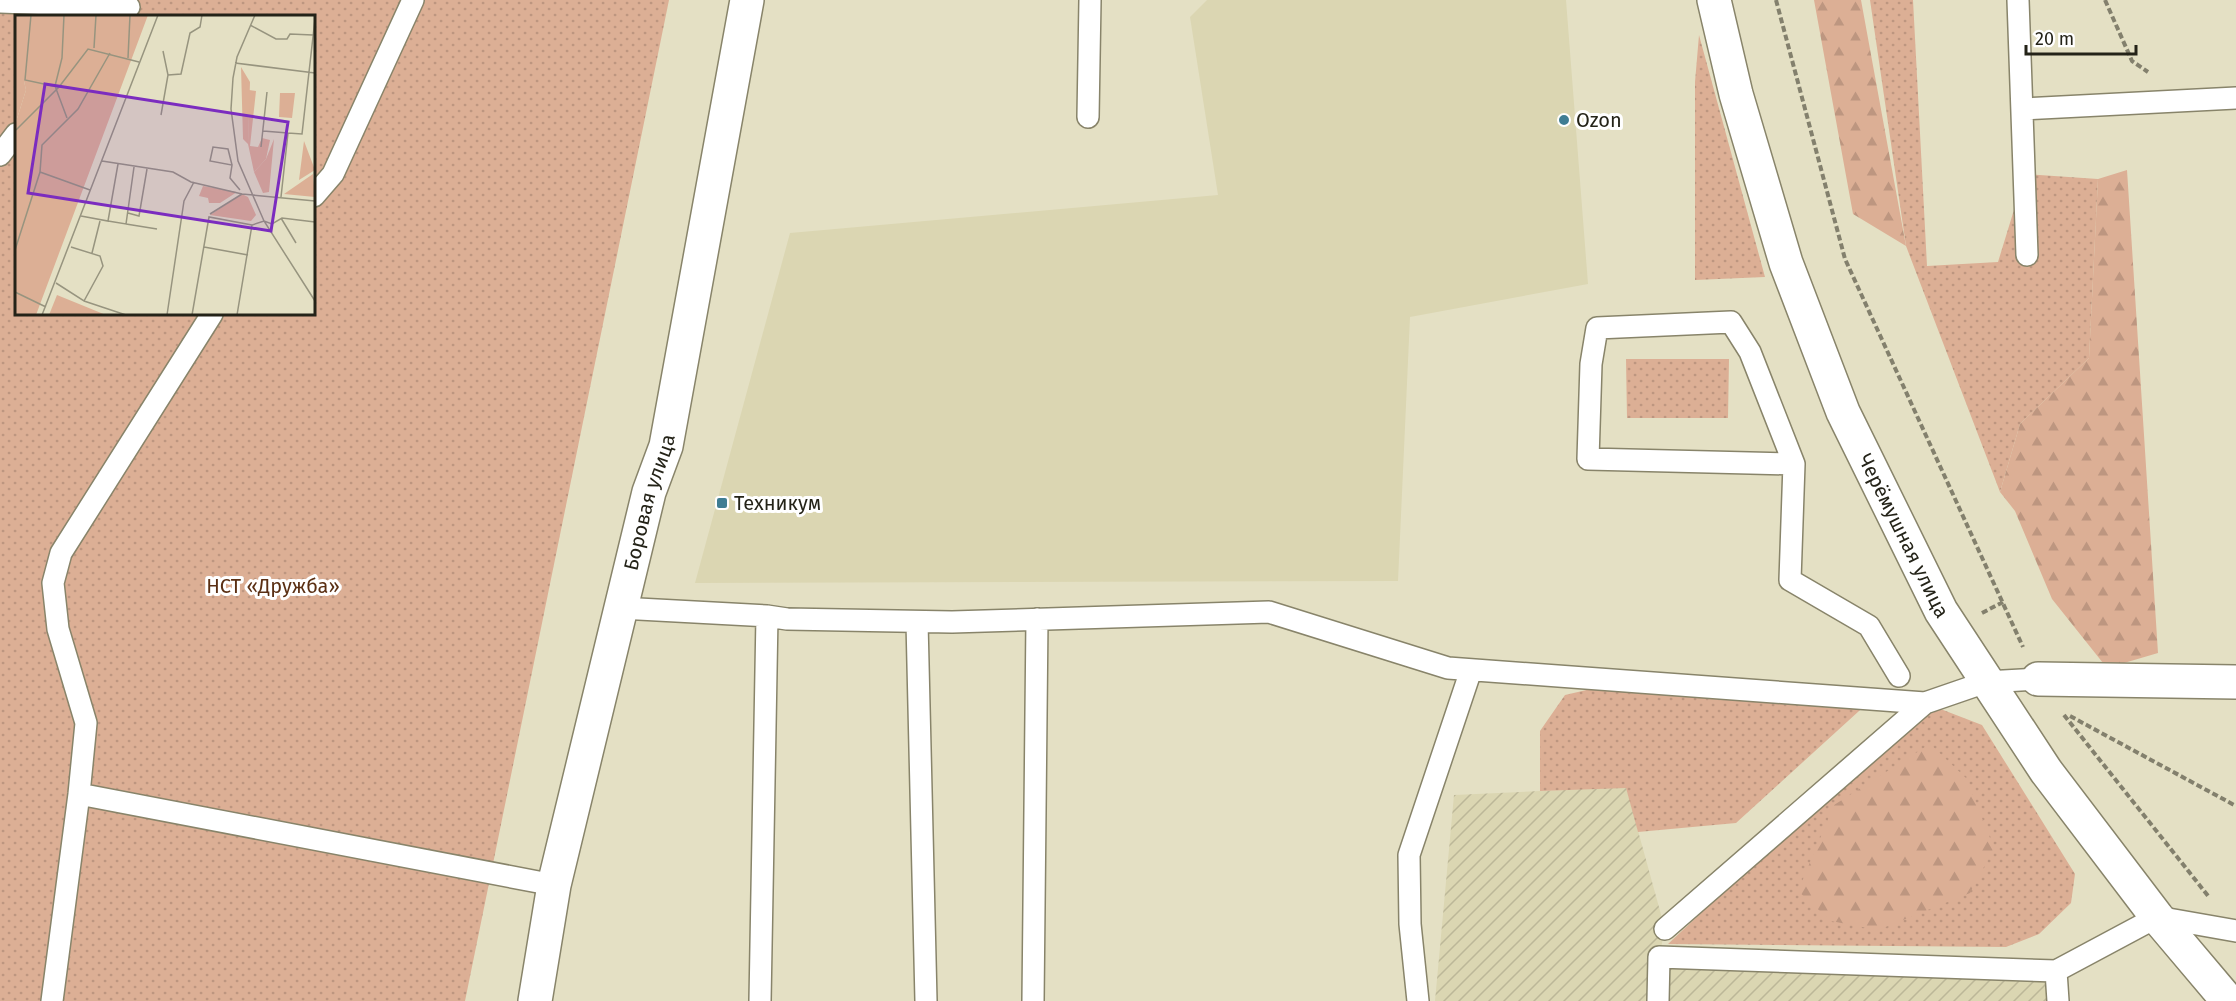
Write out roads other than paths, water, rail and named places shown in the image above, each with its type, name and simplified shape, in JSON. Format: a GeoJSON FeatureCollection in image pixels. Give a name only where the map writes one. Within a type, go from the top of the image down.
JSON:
{"type":"FeatureCollection","features":[{"type":"Feature","properties":{"kind":"street","name":"Боровая улица"},"geometry":{"type":"LineString","coordinates":[[535,1001],[554,885],[620,608],[650,492],[666,446],[747,0]]}},
{"type":"Feature","properties":{"kind":"street","name":"Черёмушная улица"},"geometry":{"type":"LineString","coordinates":[[1714,0],[1736,94],[1786,263],[1843,412],[1941,611],[2046,771],[2157,917],[2228,1001]]}},
{"type":"Feature","properties":{"kind":"street"},"geometry":{"type":"LineString","coordinates":[[2038,679],[2236,682]]}},
{"type":"Feature","properties":{"kind":"lane"},"geometry":{"type":"LineString","coordinates":[[315,195],[333,174],[413,0]]}},
{"type":"Feature","properties":{"kind":"lane"},"geometry":{"type":"LineString","coordinates":[[1088,117],[1090,0]]}},
{"type":"Feature","properties":{"kind":"lane"},"geometry":{"type":"LineString","coordinates":[[2018,0],[2027,255]]}},
{"type":"Feature","properties":{"kind":"lane"},"geometry":{"type":"LineString","coordinates":[[0,2],[127,8]]}},
{"type":"Feature","properties":{"kind":"lane"},"geometry":{"type":"LineString","coordinates":[[2023,109],[2236,98]]}},
{"type":"Feature","properties":{"kind":"lane"},"geometry":{"type":"LineString","coordinates":[[0,155],[15,135]]}},
{"type":"Feature","properties":{"kind":"lane"},"geometry":{"type":"LineString","coordinates":[[52,1001],[86,723],[58,629],[53,583],[61,553],[211,315]]}},
{"type":"Feature","properties":{"kind":"lane"},"geometry":{"type":"LineString","coordinates":[[1794,464],[1588,459],[1591,364],[1597,328],[1731,322],[1750,352],[1794,464],[1790,580],[1869,626],[1899,676]]}},
{"type":"Feature","properties":{"kind":"lane"},"geometry":{"type":"LineString","coordinates":[[620,608],[767,616],[787,620],[917,622],[1269,612],[1448,668],[1925,703]]}},
{"type":"Feature","properties":{"kind":"lane"},"geometry":{"type":"LineString","coordinates":[[760,1001],[767,616]]}},
{"type":"Feature","properties":{"kind":"lane"},"geometry":{"type":"LineString","coordinates":[[1033,1001],[1037,619]]}},
{"type":"Feature","properties":{"kind":"lane"},"geometry":{"type":"LineString","coordinates":[[917,622],[926,1001]]}},
{"type":"Feature","properties":{"kind":"lane"},"geometry":{"type":"LineString","coordinates":[[1418,1001],[1410,924],[1409,855],[1471,670]]}},
{"type":"Feature","properties":{"kind":"lane"},"geometry":{"type":"LineString","coordinates":[[1665,929],[1925,703],[1986,682],[2038,679]]}},
{"type":"Feature","properties":{"kind":"lane"},"geometry":{"type":"LineString","coordinates":[[79,794],[554,885]]}},
{"type":"Feature","properties":{"kind":"lane"},"geometry":{"type":"LineString","coordinates":[[1658,1001],[1659,957],[2056,971],[2157,917],[2236,931]]}},
{"type":"Feature","properties":{"kind":"lane"},"geometry":{"type":"LineString","coordinates":[[2056,971],[2058,1001]]}},
{"type":"Feature","properties":{"kind":"place","name":"Ozon"},"geometry":{"type":"Point","coordinates":[1564,120]}},
{"type":"Feature","properties":{"kind":"place","name":"Техникум"},"geometry":{"type":"Point","coordinates":[722,503]}},
{"type":"Feature","properties":{"kind":"park label","name":"НСТ «Дружба»"},"geometry":{"type":"Point","coordinates":[273,586]}}]}
